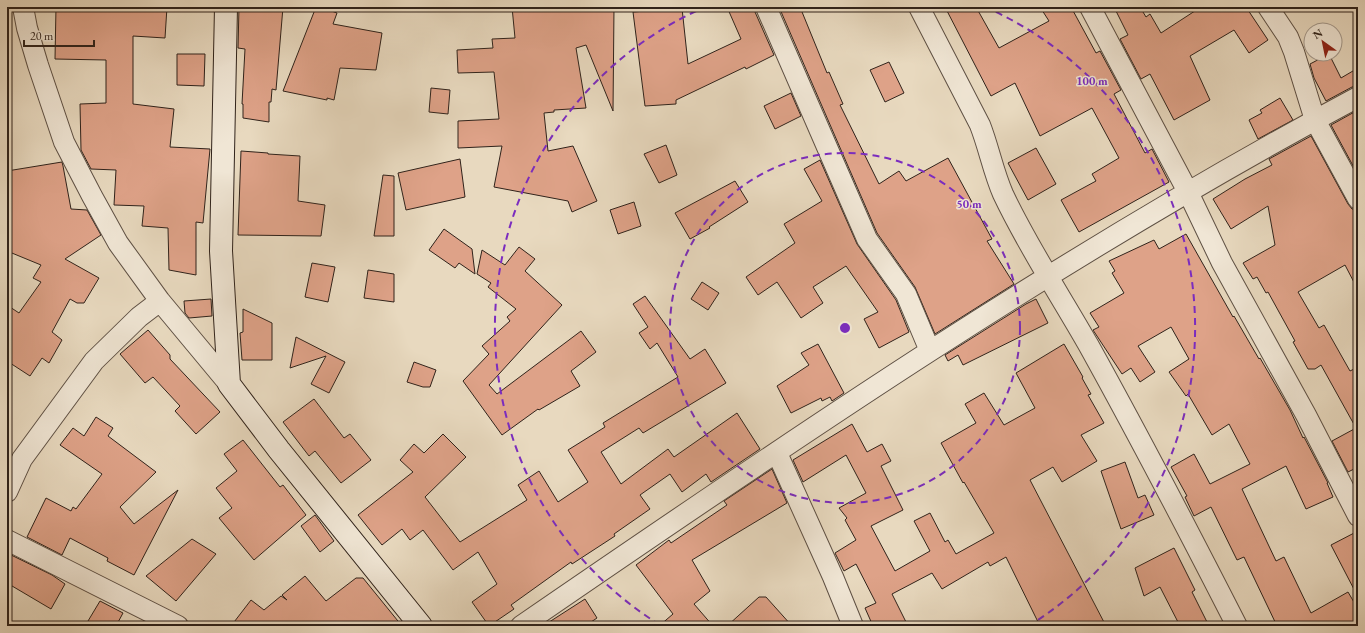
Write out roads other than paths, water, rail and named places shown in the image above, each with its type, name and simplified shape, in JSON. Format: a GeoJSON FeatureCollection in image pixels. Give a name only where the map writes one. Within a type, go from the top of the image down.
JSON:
{"type":"FeatureCollection","features":[{"type":"Feature","properties":{"kind":"street"},"geometry":{"type":"LineString","coordinates":[[24,7],[27,28],[64,142],[118,243],[160,301],[230,384],[279,450],[420,626]]}},
{"type":"Feature","properties":{"kind":"street"},"geometry":{"type":"LineString","coordinates":[[226,7],[221,251],[230,384]]}},
{"type":"Feature","properties":{"kind":"street"},"geometry":{"type":"LineString","coordinates":[[766,7],[867,239],[906,294],[930,351]]}},
{"type":"Feature","properties":{"kind":"street"},"geometry":{"type":"LineString","coordinates":[[919,7],[980,125],[1003,193],[1024,237],[1088,345],[1156,468],[1237,626]]}},
{"type":"Feature","properties":{"kind":"street"},"geometry":{"type":"LineString","coordinates":[[1090,7],[1188,192],[1222,263],[1306,415],[1358,516]]}},
{"type":"Feature","properties":{"kind":"street"},"geometry":{"type":"LineString","coordinates":[[1268,7],[1288,37],[1315,120],[1358,199]]}},
{"type":"Feature","properties":{"kind":"street"},"geometry":{"type":"LineString","coordinates":[[522,626],[930,351],[1188,192],[1358,96]]}},
{"type":"Feature","properties":{"kind":"street"},"geometry":{"type":"LineString","coordinates":[[7,492],[22,459],[90,366],[140,317],[160,301]]}},
{"type":"Feature","properties":{"kind":"street"},"geometry":{"type":"LineString","coordinates":[[777,453],[833,577],[853,626]]}},
{"type":"Feature","properties":{"kind":"street"},"geometry":{"type":"LineString","coordinates":[[7,540],[178,626]]}}]}
